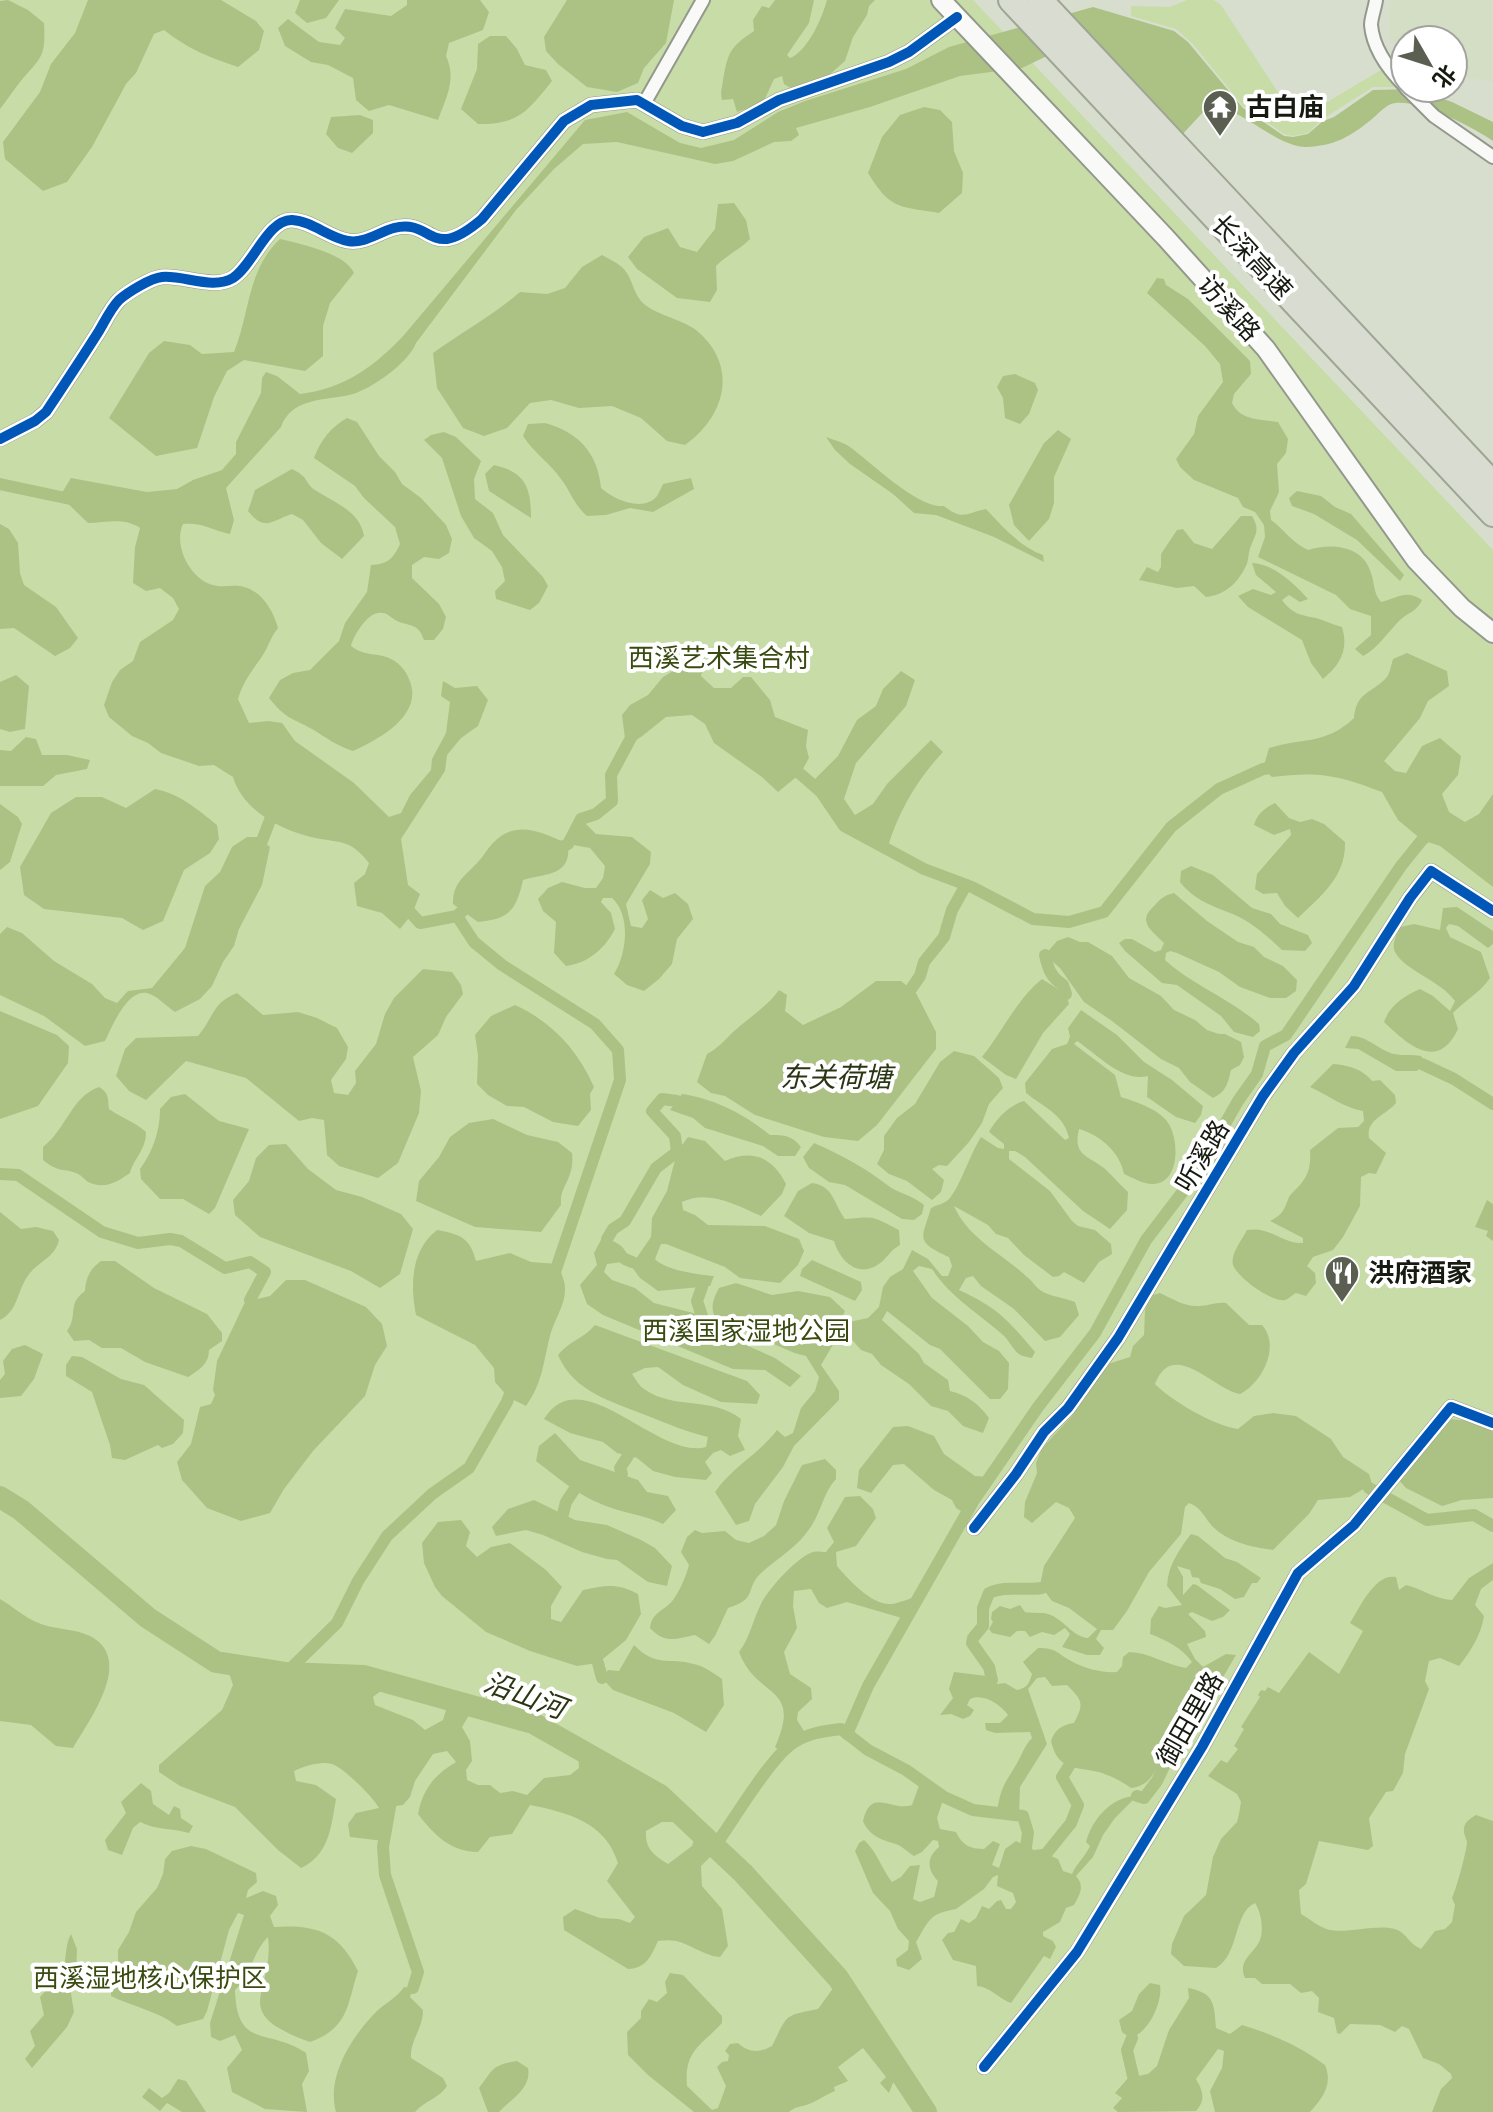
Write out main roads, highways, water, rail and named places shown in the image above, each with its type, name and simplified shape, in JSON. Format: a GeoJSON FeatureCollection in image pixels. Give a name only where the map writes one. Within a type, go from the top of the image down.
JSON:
{"type":"FeatureCollection","features":[{"type":"Feature","properties":{"kind":"highway","name":"长深高速"},"geometry":{"type":"LineString","coordinates":[[1029,3],[1193,180],[1493,514]]}},
{"type":"Feature","properties":{"kind":"highway","name":"长深高速"},"geometry":{"type":"LineString","coordinates":[[1193,180],[1493,484]]}},
{"type":"Feature","properties":{"kind":"water"},"geometry":{"type":"Polygon","coordinates":[[[8,0],[44,23],[44,43],[37,62],[0,109],[0,1],[8,0]]]}},
{"type":"Feature","properties":{"kind":"water"},"geometry":{"type":"Polygon","coordinates":[[[88,0],[221,0],[256,21],[264,31],[259,50],[238,67],[182,43],[164,30],[154,34],[136,73],[126,84],[92,147],[67,182],[43,191],[5,159],[3,142],[40,92],[51,64],[75,33],[88,0]]]}},
{"type":"Feature","properties":{"kind":"water"},"geometry":{"type":"Polygon","coordinates":[[[300,0],[339,0],[326,18],[307,23],[295,13],[300,0]]]}},
{"type":"Feature","properties":{"kind":"water"},"geometry":{"type":"Polygon","coordinates":[[[407,0],[480,0],[489,12],[483,30],[449,43],[446,56],[450,81],[438,120],[389,105],[369,111],[356,100],[353,78],[328,65],[311,62],[285,46],[278,28],[288,19],[319,42],[340,45],[345,38],[335,28],[345,9],[391,16],[407,5],[407,0]]]}},
{"type":"Feature","properties":{"kind":"water"},"geometry":{"type":"Polygon","coordinates":[[[567,0],[674,0],[666,43],[644,68],[638,83],[617,92],[587,87],[546,51],[544,37],[567,0]]]}},
{"type":"Feature","properties":{"kind":"water"},"geometry":{"type":"Polygon","coordinates":[[[775,0],[814,0],[809,23],[787,55],[790,58],[803,49],[818,24],[827,0],[875,0],[853,37],[845,61],[829,75],[792,89],[784,84],[782,76],[774,79],[763,103],[737,112],[733,99],[722,100],[721,97],[729,56],[740,41],[754,31],[753,20],[762,6],[769,8],[775,0]]]}},
{"type":"Feature","properties":{"kind":"water"},"geometry":{"type":"Polygon","coordinates":[[[1093,7],[1174,31],[1188,42],[1243,108],[1284,136],[1308,134],[1373,90],[1389,90],[1391,104],[1349,136],[1316,146],[1293,145],[1280,140],[1241,116],[1217,107],[1206,109],[1178,139],[1053,53],[1022,68],[960,76],[796,128],[799,135],[791,141],[774,142],[733,161],[715,164],[617,142],[583,144],[554,169],[516,210],[398,366],[361,391],[302,405],[286,417],[281,427],[226,488],[234,520],[230,534],[190,524],[183,524],[180,532],[182,551],[197,576],[213,585],[240,586],[257,593],[276,622],[278,628],[238,699],[249,723],[282,723],[295,741],[354,783],[389,817],[401,813],[410,795],[431,770],[432,759],[446,733],[450,702],[441,696],[443,681],[455,688],[477,686],[488,700],[478,726],[461,738],[447,755],[445,771],[401,839],[408,885],[420,894],[412,914],[400,929],[382,913],[357,906],[354,883],[365,874],[369,863],[356,850],[345,843],[302,835],[277,825],[245,800],[233,777],[214,765],[199,766],[161,753],[132,736],[109,717],[104,705],[112,682],[120,670],[133,661],[140,642],[173,620],[179,609],[173,598],[160,588],[146,591],[133,583],[135,547],[140,528],[121,522],[88,523],[60,496],[71,478],[147,492],[177,489],[222,470],[236,454],[236,442],[261,393],[262,378],[266,372],[277,376],[300,394],[345,381],[382,357],[585,120],[627,112],[680,143],[701,148],[734,140],[778,112],[906,69],[949,47],[1093,7]]]}},
{"type":"Feature","properties":{"kind":"water"},"geometry":{"type":"Polygon","coordinates":[[[490,36],[506,36],[525,65],[546,70],[552,81],[529,108],[513,119],[478,124],[461,109],[477,69],[478,44],[490,36]]]}},
{"type":"Feature","properties":{"kind":"water"},"geometry":{"type":"Polygon","coordinates":[[[1414,104],[1456,104],[1493,122],[1493,141],[1472,128],[1414,104]]]}},
{"type":"Feature","properties":{"kind":"water"},"geometry":{"type":"Polygon","coordinates":[[[924,107],[940,110],[952,122],[954,151],[963,173],[962,193],[939,213],[897,204],[883,194],[868,173],[882,137],[900,115],[924,107]]]}},
{"type":"Feature","properties":{"kind":"water"},"geometry":{"type":"Polygon","coordinates":[[[360,115],[373,120],[373,133],[352,153],[338,148],[326,134],[331,117],[360,115]]]}},
{"type":"Feature","properties":{"kind":"water"},"geometry":{"type":"Polygon","coordinates":[[[734,203],[746,220],[750,239],[716,266],[717,290],[710,302],[677,298],[637,269],[628,257],[644,237],[668,228],[680,247],[697,252],[715,229],[718,204],[734,203]]]}},
{"type":"Feature","properties":{"kind":"water"},"geometry":{"type":"Polygon","coordinates":[[[280,239],[332,255],[342,260],[354,273],[330,303],[323,326],[323,356],[305,371],[244,360],[227,371],[214,397],[197,448],[156,456],[109,418],[149,353],[164,341],[190,345],[202,354],[234,352],[255,278],[269,251],[280,239]]]}},
{"type":"Feature","properties":{"kind":"water"},"geometry":{"type":"Polygon","coordinates":[[[602,255],[623,268],[646,306],[690,326],[710,344],[722,374],[722,390],[710,420],[685,445],[667,441],[641,418],[612,406],[579,408],[551,400],[530,403],[507,428],[484,436],[463,428],[437,388],[433,353],[520,292],[547,294],[565,288],[582,267],[602,255]]]}},
{"type":"Feature","properties":{"kind":"water"},"geometry":{"type":"Polygon","coordinates":[[[1157,278],[1164,279],[1166,285],[1188,299],[1250,361],[1251,374],[1234,394],[1232,403],[1236,409],[1252,418],[1278,422],[1288,439],[1286,453],[1277,464],[1279,492],[1270,511],[1271,520],[1308,550],[1345,548],[1361,557],[1367,564],[1381,602],[1402,595],[1422,600],[1363,656],[1355,649],[1371,635],[1371,616],[1350,609],[1336,595],[1258,557],[1265,537],[1264,525],[1255,512],[1243,507],[1238,498],[1194,480],[1180,467],[1176,459],[1194,434],[1198,416],[1223,382],[1220,364],[1205,346],[1147,293],[1157,278]]]}},
{"type":"Feature","properties":{"kind":"water"},"geometry":{"type":"Polygon","coordinates":[[[1015,374],[1035,383],[1038,390],[1029,414],[1020,424],[1005,418],[1003,398],[997,387],[1003,376],[1015,374]]]}},
{"type":"Feature","properties":{"kind":"water"},"geometry":{"type":"Polygon","coordinates":[[[347,418],[357,422],[379,456],[402,484],[421,498],[446,525],[452,539],[449,553],[439,559],[424,557],[412,565],[412,578],[439,604],[446,617],[443,629],[434,640],[424,640],[416,628],[381,613],[369,617],[355,636],[351,646],[396,662],[408,676],[412,692],[411,703],[397,724],[353,751],[289,717],[269,698],[280,680],[293,673],[310,670],[339,641],[345,623],[367,592],[371,565],[389,560],[400,544],[395,527],[355,486],[314,458],[327,435],[347,418]]]}},
{"type":"Feature","properties":{"kind":"water"},"geometry":{"type":"Polygon","coordinates":[[[545,423],[567,432],[584,446],[596,464],[601,488],[620,500],[636,504],[651,501],[663,484],[691,478],[694,489],[653,512],[630,508],[606,515],[587,516],[557,473],[523,436],[528,424],[545,423]]]}},
{"type":"Feature","properties":{"kind":"water"},"geometry":{"type":"Polygon","coordinates":[[[1058,430],[1071,439],[1054,477],[1054,503],[1049,519],[1029,541],[1014,525],[1009,505],[1044,443],[1058,430]]]}},
{"type":"Feature","properties":{"kind":"water"},"geometry":{"type":"Polygon","coordinates":[[[444,432],[456,437],[481,461],[474,479],[475,499],[493,513],[503,535],[548,586],[539,603],[530,610],[496,599],[495,591],[505,581],[502,567],[492,551],[474,538],[461,516],[442,458],[424,440],[444,432]]]}},
{"type":"Feature","properties":{"kind":"water"},"geometry":{"type":"Polygon","coordinates":[[[826,437],[850,447],[921,500],[944,506],[960,515],[986,509],[1019,541],[1043,555],[1044,562],[994,537],[936,515],[914,513],[850,464],[826,437]]]}},
{"type":"Feature","properties":{"kind":"water"},"geometry":{"type":"Polygon","coordinates":[[[494,465],[513,472],[524,482],[530,498],[531,518],[489,491],[485,474],[494,465]]]}},
{"type":"Feature","properties":{"kind":"water"},"geometry":{"type":"Polygon","coordinates":[[[292,469],[315,490],[352,514],[362,527],[364,536],[342,559],[321,543],[303,520],[292,514],[264,523],[248,511],[255,490],[292,469]]]}},
{"type":"Feature","properties":{"kind":"water"},"geometry":{"type":"Polygon","coordinates":[[[1297,491],[1321,496],[1351,514],[1404,575],[1400,581],[1357,540],[1314,514],[1292,506],[1289,498],[1297,491]]]}},
{"type":"Feature","properties":{"kind":"water"},"geometry":{"type":"Polygon","coordinates":[[[1241,516],[1252,516],[1256,531],[1246,566],[1225,591],[1206,597],[1194,586],[1177,588],[1139,580],[1147,567],[1158,572],[1161,554],[1177,530],[1183,529],[1194,543],[1212,549],[1241,516]]]}},
{"type":"Feature","properties":{"kind":"water"},"geometry":{"type":"Polygon","coordinates":[[[0,524],[9,529],[18,543],[24,585],[56,607],[78,638],[70,648],[55,656],[14,628],[0,629],[0,524]]]}},
{"type":"Feature","properties":{"kind":"water"},"geometry":{"type":"Polygon","coordinates":[[[1252,563],[1276,571],[1308,599],[1300,602],[1289,595],[1282,600],[1293,611],[1342,627],[1342,656],[1323,679],[1311,663],[1302,640],[1248,607],[1238,596],[1253,589],[1271,595],[1276,592],[1256,575],[1252,563]]]}},
{"type":"Feature","properties":{"kind":"water"},"geometry":{"type":"Polygon","coordinates":[[[1407,653],[1447,671],[1449,686],[1428,701],[1420,718],[1384,761],[1395,771],[1406,773],[1422,746],[1440,738],[1461,756],[1458,775],[1442,794],[1449,812],[1465,822],[1479,814],[1493,794],[1493,887],[1440,846],[1422,840],[1398,820],[1382,792],[1328,776],[1303,774],[1272,777],[1263,769],[1269,748],[1324,736],[1344,727],[1354,718],[1361,698],[1387,676],[1393,659],[1407,653]]]}},
{"type":"Feature","properties":{"kind":"water"},"geometry":{"type":"Polygon","coordinates":[[[688,662],[704,664],[701,676],[714,688],[731,688],[743,677],[751,677],[770,700],[775,717],[808,730],[806,746],[809,758],[800,774],[778,792],[714,743],[705,724],[692,715],[666,717],[626,746],[622,715],[630,705],[648,695],[663,677],[688,662]]]}},
{"type":"Feature","properties":{"kind":"water"},"geometry":{"type":"Polygon","coordinates":[[[901,671],[915,680],[906,706],[856,763],[844,799],[855,815],[873,804],[887,784],[931,740],[943,752],[909,797],[887,849],[844,826],[821,792],[811,783],[838,756],[857,720],[876,706],[883,689],[901,671]]]}},
{"type":"Feature","properties":{"kind":"water"},"geometry":{"type":"Polygon","coordinates":[[[16,675],[29,686],[25,729],[10,732],[0,729],[0,682],[16,675]]]}},
{"type":"Feature","properties":{"kind":"water"},"geometry":{"type":"Polygon","coordinates":[[[26,737],[36,739],[42,755],[67,755],[90,760],[87,769],[56,775],[43,786],[0,786],[0,750],[11,751],[26,737]]]}},
{"type":"Feature","properties":{"kind":"water"},"geometry":{"type":"Polygon","coordinates":[[[155,789],[180,798],[202,813],[217,825],[219,839],[210,853],[184,870],[163,921],[143,930],[122,918],[44,909],[24,895],[20,867],[51,813],[76,797],[102,797],[126,808],[155,789]]]}},
{"type":"Feature","properties":{"kind":"water"},"geometry":{"type":"Polygon","coordinates":[[[1275,803],[1289,818],[1300,822],[1312,819],[1324,824],[1345,842],[1337,876],[1298,918],[1277,893],[1263,894],[1255,889],[1257,874],[1291,835],[1290,829],[1274,835],[1254,825],[1262,812],[1275,803]]]}},
{"type":"Feature","properties":{"kind":"water"},"geometry":{"type":"Polygon","coordinates":[[[0,804],[18,817],[22,824],[10,862],[0,870],[0,804]]]}},
{"type":"Feature","properties":{"kind":"water"},"geometry":{"type":"Polygon","coordinates":[[[581,819],[596,834],[632,837],[651,852],[650,864],[626,904],[631,926],[642,928],[648,919],[642,900],[650,890],[663,898],[675,893],[688,904],[693,919],[677,939],[672,964],[644,991],[627,985],[614,974],[622,956],[625,934],[622,914],[612,898],[603,898],[601,902],[611,913],[615,929],[601,948],[582,962],[566,966],[554,953],[556,922],[543,911],[538,899],[548,888],[562,882],[596,888],[603,878],[605,866],[590,848],[568,844],[581,819]]]}},
{"type":"Feature","properties":{"kind":"water"},"geometry":{"type":"Polygon","coordinates":[[[529,830],[568,844],[568,855],[561,868],[523,880],[514,906],[504,916],[478,922],[453,904],[460,881],[491,845],[511,831],[529,830]]]}},
{"type":"Feature","properties":{"kind":"water"},"geometry":{"type":"Polygon","coordinates":[[[247,837],[258,837],[270,847],[262,885],[239,929],[234,946],[212,986],[200,999],[175,1012],[154,996],[140,993],[121,1010],[105,1041],[85,1046],[44,1016],[0,995],[0,934],[7,927],[22,933],[54,961],[92,984],[105,998],[117,1003],[128,991],[152,988],[185,948],[205,886],[220,872],[232,847],[247,837]]]}},
{"type":"Feature","properties":{"kind":"water"},"geometry":{"type":"Polygon","coordinates":[[[1191,866],[1213,875],[1252,908],[1271,914],[1280,924],[1308,935],[1312,943],[1305,951],[1282,950],[1248,922],[1198,898],[1180,882],[1181,871],[1191,866]]]}},
{"type":"Feature","properties":{"kind":"water"},"geometry":{"type":"Polygon","coordinates":[[[1174,893],[1207,921],[1283,966],[1297,980],[1296,991],[1286,998],[1270,998],[1240,987],[1219,972],[1177,953],[1166,953],[1165,960],[1175,969],[1259,1024],[1260,1031],[1253,1037],[1234,1032],[1221,1016],[1177,985],[1162,983],[1119,943],[1132,939],[1155,952],[1161,950],[1164,943],[1148,926],[1146,917],[1160,900],[1174,893]]]}},
{"type":"Feature","properties":{"kind":"water"},"geometry":{"type":"Polygon","coordinates":[[[1457,907],[1493,931],[1493,944],[1488,948],[1458,926],[1449,924],[1446,928],[1450,937],[1481,952],[1490,978],[1453,1013],[1458,1029],[1450,1042],[1432,1052],[1422,1050],[1403,1039],[1384,1022],[1390,1011],[1403,998],[1420,989],[1450,1011],[1455,1001],[1441,987],[1400,959],[1394,942],[1400,927],[1414,924],[1440,930],[1443,908],[1457,907]]]}},
{"type":"Feature","properties":{"kind":"water"},"geometry":{"type":"Polygon","coordinates":[[[1068,937],[1088,942],[1112,956],[1129,978],[1161,996],[1174,1010],[1207,1030],[1241,1042],[1244,1057],[1240,1065],[1231,1070],[1221,1093],[1213,1098],[1190,1082],[1179,1068],[1161,1059],[1084,1002],[1060,968],[1045,955],[1057,941],[1068,937]]]}},
{"type":"Feature","properties":{"kind":"water"},"geometry":{"type":"Polygon","coordinates":[[[423,969],[452,972],[463,994],[446,1017],[438,1035],[413,1057],[421,1091],[419,1113],[398,1163],[378,1178],[339,1166],[327,1155],[324,1120],[312,1118],[299,1121],[246,1078],[186,1061],[146,1100],[129,1091],[116,1076],[125,1049],[136,1038],[198,1036],[218,1006],[237,993],[263,1015],[298,1012],[337,1028],[348,1047],[346,1059],[331,1080],[334,1093],[348,1095],[356,1083],[355,1071],[376,1044],[385,1014],[394,998],[423,969]]]}},
{"type":"Feature","properties":{"kind":"water"},"geometry":{"type":"Polygon","coordinates":[[[1042,979],[1066,994],[1069,1004],[1043,1033],[1016,1079],[982,1057],[1017,1006],[1042,979]]]}},
{"type":"Feature","properties":{"kind":"water","name":"东关荷塘"},"geometry":{"type":"Polygon","coordinates":[[[876,981],[901,981],[916,993],[936,1032],[936,1049],[877,1125],[858,1141],[824,1137],[755,1115],[725,1096],[711,1093],[697,1082],[707,1054],[763,1008],[779,990],[787,995],[785,1011],[803,1025],[841,1007],[876,981]]]}},
{"type":"Feature","properties":{"kind":"water"},"geometry":{"type":"Polygon","coordinates":[[[515,1005],[552,1028],[587,1073],[594,1087],[590,1094],[591,1110],[578,1126],[553,1122],[524,1107],[507,1106],[477,1084],[475,1035],[491,1016],[515,1005]]]}},
{"type":"Feature","properties":{"kind":"water"},"geometry":{"type":"Polygon","coordinates":[[[1081,1010],[1117,1035],[1144,1062],[1203,1106],[1201,1115],[1195,1123],[1176,1117],[1147,1097],[1148,1076],[1129,1075],[1077,1041],[1074,1044],[1115,1075],[1121,1097],[1161,1115],[1170,1126],[1175,1142],[1172,1170],[1162,1182],[1154,1184],[1124,1174],[1108,1146],[1094,1135],[1079,1129],[1078,1144],[1082,1153],[1104,1168],[1128,1192],[1127,1210],[1110,1229],[1083,1211],[1025,1157],[1009,1151],[1009,1159],[1050,1191],[1072,1221],[1078,1226],[1095,1230],[1111,1244],[1112,1254],[1099,1262],[1084,1283],[1064,1272],[1053,1277],[1008,1238],[996,1234],[988,1225],[954,1206],[976,1236],[1042,1291],[1075,1302],[1079,1315],[1060,1337],[1045,1341],[1014,1309],[981,1286],[973,1276],[966,1278],[959,1290],[993,1309],[1009,1323],[1035,1352],[1032,1358],[1024,1356],[956,1296],[932,1269],[919,1266],[913,1271],[932,1298],[983,1342],[999,1351],[1009,1363],[1008,1389],[1000,1399],[990,1399],[940,1349],[930,1345],[887,1311],[882,1320],[919,1354],[924,1363],[948,1380],[950,1391],[977,1404],[989,1418],[983,1433],[963,1426],[948,1411],[931,1406],[872,1354],[861,1350],[847,1334],[849,1322],[868,1318],[879,1307],[883,1287],[890,1277],[903,1269],[912,1250],[928,1259],[942,1276],[948,1276],[952,1266],[949,1257],[930,1247],[924,1238],[931,1208],[952,1195],[981,1137],[1004,1149],[1004,1144],[989,1132],[1008,1109],[1024,1101],[1065,1140],[1069,1138],[1058,1117],[1026,1093],[1025,1083],[1052,1049],[1067,1044],[1070,1037],[1068,1028],[1081,1010]]]}},
{"type":"Feature","properties":{"kind":"water"},"geometry":{"type":"Polygon","coordinates":[[[0,1011],[57,1035],[69,1046],[68,1063],[38,1106],[0,1119],[0,1011]]]}},
{"type":"Feature","properties":{"kind":"water"},"geometry":{"type":"Polygon","coordinates":[[[1351,1036],[1363,1038],[1394,1054],[1421,1056],[1425,1062],[1417,1071],[1396,1071],[1358,1049],[1345,1048],[1351,1036]]]}},
{"type":"Feature","properties":{"kind":"water"},"geometry":{"type":"Polygon","coordinates":[[[954,1051],[974,1056],[999,1078],[1003,1088],[989,1104],[982,1123],[969,1142],[947,1166],[939,1165],[932,1169],[944,1180],[941,1192],[932,1200],[877,1164],[884,1150],[884,1136],[897,1118],[915,1104],[940,1062],[954,1051]]]}},
{"type":"Feature","properties":{"kind":"water"},"geometry":{"type":"Polygon","coordinates":[[[1333,1064],[1355,1068],[1372,1081],[1380,1080],[1395,1095],[1396,1103],[1373,1122],[1369,1132],[1369,1138],[1386,1153],[1376,1174],[1361,1177],[1360,1206],[1343,1237],[1333,1250],[1313,1257],[1307,1266],[1315,1273],[1316,1283],[1306,1296],[1296,1293],[1279,1300],[1241,1276],[1233,1265],[1233,1256],[1247,1230],[1263,1230],[1288,1241],[1303,1243],[1303,1238],[1270,1221],[1281,1213],[1289,1197],[1305,1179],[1310,1165],[1310,1150],[1338,1128],[1358,1127],[1364,1121],[1363,1111],[1310,1087],[1333,1064]]]}},
{"type":"Feature","properties":{"kind":"water"},"geometry":{"type":"Polygon","coordinates":[[[99,1087],[106,1094],[109,1109],[146,1132],[144,1144],[130,1173],[105,1185],[88,1182],[78,1174],[58,1169],[43,1160],[43,1147],[75,1105],[99,1087]]]}},
{"type":"Feature","properties":{"kind":"water"},"geometry":{"type":"Polygon","coordinates":[[[185,1094],[219,1121],[249,1129],[215,1208],[209,1214],[183,1199],[160,1199],[141,1179],[140,1169],[155,1140],[160,1109],[171,1097],[185,1094]]]}},
{"type":"Feature","properties":{"kind":"water"},"geometry":{"type":"Polygon","coordinates":[[[682,1094],[729,1108],[770,1135],[787,1136],[801,1147],[795,1156],[778,1156],[763,1146],[705,1128],[693,1118],[670,1110],[682,1094]]]}},
{"type":"Feature","properties":{"kind":"water"},"geometry":{"type":"Polygon","coordinates":[[[493,1119],[527,1135],[558,1142],[572,1153],[571,1170],[562,1192],[561,1205],[541,1232],[475,1227],[416,1201],[419,1181],[439,1157],[450,1137],[469,1123],[493,1119]]]}},
{"type":"Feature","properties":{"kind":"water"},"geometry":{"type":"Polygon","coordinates":[[[688,1137],[705,1141],[725,1161],[744,1156],[761,1158],[781,1175],[786,1184],[782,1194],[761,1216],[712,1198],[692,1198],[682,1202],[683,1210],[708,1225],[765,1226],[799,1239],[804,1251],[798,1265],[780,1283],[740,1278],[725,1267],[666,1244],[661,1244],[655,1259],[674,1269],[714,1276],[710,1286],[658,1291],[640,1278],[631,1266],[651,1237],[652,1218],[667,1191],[677,1152],[688,1137]]]}},
{"type":"Feature","properties":{"kind":"water"},"geometry":{"type":"Polygon","coordinates":[[[814,1143],[920,1202],[924,1205],[922,1214],[914,1220],[902,1219],[845,1185],[829,1182],[809,1168],[803,1157],[814,1143]]]}},
{"type":"Feature","properties":{"kind":"water"},"geometry":{"type":"Polygon","coordinates":[[[286,1144],[308,1169],[336,1190],[362,1197],[401,1214],[413,1229],[400,1274],[380,1288],[351,1271],[260,1237],[235,1215],[233,1200],[249,1181],[256,1158],[269,1145],[286,1144]]]}},
{"type":"Feature","properties":{"kind":"water"},"geometry":{"type":"Polygon","coordinates":[[[812,1183],[829,1191],[845,1219],[874,1218],[899,1230],[900,1245],[874,1267],[860,1269],[848,1264],[834,1241],[809,1233],[784,1216],[798,1191],[812,1183]]]}},
{"type":"Feature","properties":{"kind":"water"},"geometry":{"type":"Polygon","coordinates":[[[1487,1200],[1493,1204],[1493,1241],[1486,1236],[1488,1231],[1475,1227],[1487,1200]]]}},
{"type":"Feature","properties":{"kind":"water"},"geometry":{"type":"Polygon","coordinates":[[[0,1212],[21,1229],[36,1227],[53,1231],[59,1240],[51,1254],[30,1273],[11,1311],[0,1320],[0,1212]]]}},
{"type":"Feature","properties":{"kind":"water"},"geometry":{"type":"Polygon","coordinates":[[[437,1230],[462,1238],[476,1261],[510,1253],[531,1262],[558,1264],[565,1285],[564,1300],[550,1336],[539,1380],[526,1406],[508,1397],[495,1382],[494,1368],[475,1345],[416,1315],[414,1269],[422,1248],[437,1230]]]}},
{"type":"Feature","properties":{"kind":"water"},"geometry":{"type":"Polygon","coordinates":[[[602,1238],[618,1244],[628,1256],[623,1262],[607,1264],[604,1272],[612,1280],[635,1288],[654,1303],[697,1314],[712,1330],[775,1358],[801,1376],[790,1387],[765,1370],[733,1369],[603,1315],[587,1304],[580,1285],[597,1265],[594,1253],[602,1238]]]}},
{"type":"Feature","properties":{"kind":"water"},"geometry":{"type":"Polygon","coordinates":[[[812,1260],[861,1282],[862,1290],[855,1301],[800,1276],[802,1269],[812,1260]]]}},
{"type":"Feature","properties":{"kind":"water"},"geometry":{"type":"Polygon","coordinates":[[[101,1261],[115,1261],[154,1288],[207,1314],[222,1333],[222,1341],[209,1350],[203,1366],[188,1377],[145,1362],[121,1348],[102,1348],[89,1340],[74,1341],[67,1331],[74,1305],[85,1291],[89,1274],[101,1261]]]}},
{"type":"Feature","properties":{"kind":"water"},"geometry":{"type":"Polygon","coordinates":[[[286,1280],[305,1280],[366,1307],[382,1324],[387,1346],[375,1365],[365,1396],[313,1451],[270,1513],[241,1521],[207,1508],[182,1480],[177,1462],[191,1444],[200,1407],[211,1404],[215,1395],[217,1361],[245,1302],[270,1296],[286,1280]]]}},
{"type":"Feature","properties":{"kind":"water"},"geometry":{"type":"Polygon","coordinates":[[[736,1283],[772,1295],[798,1291],[830,1297],[845,1311],[834,1343],[821,1365],[839,1391],[839,1400],[794,1446],[783,1467],[755,1504],[749,1521],[736,1525],[715,1492],[777,1430],[785,1437],[793,1433],[801,1408],[815,1391],[819,1377],[806,1356],[729,1326],[716,1317],[713,1310],[719,1288],[736,1283]]]}},
{"type":"Feature","properties":{"kind":"water"},"geometry":{"type":"Polygon","coordinates":[[[1160,1293],[1189,1305],[1226,1303],[1249,1325],[1262,1325],[1270,1343],[1262,1373],[1240,1394],[1183,1365],[1172,1365],[1163,1371],[1155,1384],[1194,1412],[1238,1429],[1254,1416],[1273,1413],[1296,1416],[1331,1439],[1343,1457],[1369,1474],[1372,1484],[1350,1497],[1318,1500],[1309,1514],[1273,1550],[1225,1536],[1189,1503],[1185,1507],[1181,1534],[1149,1572],[1113,1630],[1101,1630],[1096,1639],[1104,1648],[1100,1655],[1087,1655],[1062,1647],[1070,1634],[1065,1628],[1054,1635],[1042,1632],[1030,1637],[1025,1631],[1017,1631],[1010,1637],[992,1633],[989,1629],[993,1622],[992,1612],[1000,1606],[1010,1609],[1020,1605],[1025,1612],[1053,1616],[1083,1637],[1088,1638],[1097,1629],[1069,1608],[1052,1601],[1040,1585],[1044,1566],[1075,1518],[1069,1508],[1056,1502],[1032,1523],[1024,1517],[1025,1502],[1037,1473],[1036,1463],[1042,1448],[1072,1416],[1108,1364],[1130,1357],[1133,1346],[1144,1335],[1145,1310],[1150,1296],[1160,1293]]]}},
{"type":"Feature","properties":{"kind":"water"},"geometry":{"type":"Polygon","coordinates":[[[595,1325],[747,1381],[760,1395],[757,1404],[721,1402],[683,1385],[658,1367],[645,1368],[632,1374],[642,1388],[655,1395],[718,1408],[741,1419],[738,1436],[745,1450],[730,1456],[721,1450],[713,1453],[705,1462],[712,1473],[706,1480],[675,1477],[653,1471],[637,1458],[617,1453],[603,1442],[570,1433],[544,1419],[560,1403],[578,1399],[599,1404],[665,1440],[686,1447],[706,1447],[708,1437],[609,1401],[574,1379],[558,1355],[595,1325]]]}},
{"type":"Feature","properties":{"kind":"water"},"geometry":{"type":"Polygon","coordinates":[[[25,1345],[43,1354],[34,1379],[21,1396],[0,1398],[0,1380],[5,1374],[3,1361],[12,1349],[25,1345]]]}},
{"type":"Feature","properties":{"kind":"water"},"geometry":{"type":"Polygon","coordinates":[[[72,1356],[82,1357],[121,1379],[144,1385],[184,1420],[183,1433],[173,1444],[162,1448],[158,1445],[125,1460],[112,1458],[92,1392],[66,1376],[66,1365],[72,1356]]]}},
{"type":"Feature","properties":{"kind":"water"},"geometry":{"type":"Polygon","coordinates":[[[1449,1419],[1471,1421],[1493,1429],[1493,1498],[1462,1500],[1442,1506],[1406,1488],[1398,1479],[1449,1419]]]}},
{"type":"Feature","properties":{"kind":"water"},"geometry":{"type":"Polygon","coordinates":[[[908,1426],[934,1436],[944,1454],[975,1476],[989,1477],[966,1514],[904,1464],[893,1465],[871,1493],[857,1488],[859,1470],[893,1427],[908,1426]]]}},
{"type":"Feature","properties":{"kind":"water"},"geometry":{"type":"Polygon","coordinates":[[[555,1433],[580,1460],[638,1480],[647,1492],[668,1496],[676,1510],[663,1524],[609,1507],[575,1490],[536,1461],[539,1446],[555,1433]]]}},
{"type":"Feature","properties":{"kind":"water"},"geometry":{"type":"Polygon","coordinates":[[[825,1459],[836,1470],[836,1479],[814,1522],[799,1541],[760,1574],[744,1601],[728,1608],[709,1644],[695,1635],[666,1638],[650,1628],[657,1614],[672,1602],[685,1578],[689,1565],[681,1552],[687,1537],[695,1530],[702,1533],[725,1531],[736,1540],[749,1543],[764,1536],[776,1525],[802,1465],[825,1459]]]}},
{"type":"Feature","properties":{"kind":"water"},"geometry":{"type":"Polygon","coordinates":[[[860,1496],[873,1509],[876,1518],[856,1546],[836,1552],[837,1566],[862,1591],[884,1604],[918,1596],[905,1619],[847,1602],[827,1608],[819,1603],[811,1589],[794,1591],[797,1628],[784,1652],[790,1674],[811,1688],[812,1699],[798,1712],[797,1720],[807,1736],[792,1743],[783,1753],[775,1747],[784,1712],[781,1702],[756,1678],[739,1652],[769,1592],[791,1567],[807,1555],[826,1552],[834,1542],[827,1528],[845,1497],[860,1496]]]}},
{"type":"Feature","properties":{"kind":"water"},"geometry":{"type":"Polygon","coordinates":[[[534,1500],[575,1520],[607,1525],[655,1548],[672,1566],[667,1586],[648,1582],[617,1560],[582,1552],[526,1530],[496,1536],[492,1527],[508,1509],[534,1500]]]}},
{"type":"Feature","properties":{"kind":"water"},"geometry":{"type":"Polygon","coordinates":[[[461,1520],[470,1532],[466,1546],[477,1557],[491,1547],[510,1543],[546,1570],[562,1587],[551,1606],[551,1619],[561,1622],[583,1590],[611,1586],[638,1594],[641,1614],[626,1640],[598,1663],[577,1666],[486,1632],[442,1596],[424,1563],[422,1543],[438,1522],[461,1520]]]}},
{"type":"Feature","properties":{"kind":"water"},"geometry":{"type":"Polygon","coordinates":[[[1191,1534],[1261,1578],[1257,1583],[1252,1583],[1244,1597],[1235,1599],[1220,1589],[1201,1583],[1199,1578],[1192,1577],[1190,1570],[1177,1566],[1183,1577],[1183,1595],[1193,1584],[1197,1585],[1230,1610],[1212,1621],[1192,1612],[1188,1614],[1205,1631],[1206,1637],[1187,1644],[1195,1659],[1203,1667],[1226,1654],[1236,1655],[1219,1684],[1206,1677],[1188,1705],[1202,1715],[1192,1738],[1183,1749],[1177,1747],[1169,1752],[1163,1767],[1157,1768],[1147,1782],[1136,1787],[1131,1788],[1102,1773],[1070,1766],[1059,1759],[1051,1741],[1060,1728],[1074,1723],[1080,1707],[1079,1699],[1067,1685],[1052,1686],[1045,1677],[1037,1678],[1028,1689],[1047,1744],[1020,1787],[1019,1815],[997,1812],[1003,1787],[1032,1738],[1030,1732],[995,1733],[986,1730],[985,1723],[1000,1723],[1008,1715],[986,1699],[970,1699],[967,1705],[974,1710],[963,1719],[951,1714],[940,1715],[953,1698],[949,1689],[954,1672],[987,1676],[997,1684],[1005,1683],[1017,1690],[1027,1685],[1032,1674],[1023,1662],[1038,1648],[1054,1650],[1078,1664],[1100,1671],[1117,1672],[1122,1666],[1123,1657],[1129,1652],[1186,1668],[1192,1662],[1183,1653],[1150,1634],[1151,1619],[1159,1606],[1182,1605],[1167,1586],[1174,1559],[1191,1534]]]}},
{"type":"Feature","properties":{"kind":"water"},"geometry":{"type":"Polygon","coordinates":[[[1493,1563],[1493,1580],[1481,1589],[1475,1605],[1484,1616],[1468,1655],[1459,1666],[1440,1658],[1429,1661],[1425,1681],[1429,1689],[1405,1754],[1403,1773],[1393,1791],[1386,1792],[1369,1818],[1373,1846],[1368,1850],[1319,1841],[1306,1884],[1299,1890],[1301,1914],[1323,1927],[1338,1931],[1394,1929],[1421,1949],[1435,1931],[1445,1929],[1452,1922],[1455,1905],[1452,1898],[1467,1846],[1465,1824],[1476,1815],[1493,1821],[1493,2112],[1432,2112],[1441,2089],[1452,2078],[1451,2074],[1439,2064],[1423,2058],[1409,2029],[1402,2026],[1395,2032],[1380,2025],[1350,2024],[1340,2034],[1337,2033],[1334,2018],[1318,2012],[1319,1998],[1312,1991],[1301,1993],[1290,1984],[1262,1984],[1255,1978],[1245,1978],[1243,1966],[1261,1936],[1261,1921],[1255,1903],[1243,1915],[1229,1953],[1216,1968],[1184,1966],[1171,1954],[1172,1944],[1184,1916],[1206,1895],[1213,1857],[1221,1839],[1237,1822],[1239,1814],[1241,1802],[1237,1794],[1208,1776],[1221,1760],[1227,1763],[1238,1749],[1234,1746],[1244,1729],[1241,1727],[1260,1697],[1261,1690],[1265,1691],[1268,1687],[1279,1693],[1309,1652],[1339,1674],[1363,1631],[1350,1623],[1369,1592],[1381,1580],[1396,1577],[1399,1590],[1406,1585],[1452,1600],[1469,1578],[1493,1563]]]}},
{"type":"Feature","properties":{"kind":"water"},"geometry":{"type":"Polygon","coordinates":[[[0,1599],[36,1622],[84,1633],[103,1646],[109,1659],[105,1690],[73,1748],[56,1746],[31,1725],[0,1721],[0,1599]]]}},
{"type":"Feature","properties":{"kind":"water"},"geometry":{"type":"Polygon","coordinates":[[[634,1645],[649,1657],[697,1665],[722,1679],[724,1705],[706,1732],[674,1713],[613,1690],[602,1678],[608,1670],[619,1671],[634,1645]]]}},
{"type":"Feature","properties":{"kind":"water"},"geometry":{"type":"Polygon","coordinates":[[[226,1664],[286,1673],[364,1676],[390,1684],[373,1697],[375,1705],[413,1720],[425,1730],[443,1720],[446,1710],[436,1697],[471,1712],[462,1727],[470,1741],[472,1761],[466,1770],[467,1780],[478,1785],[490,1785],[500,1793],[513,1791],[527,1795],[544,1778],[570,1775],[579,1768],[578,1749],[606,1764],[684,1818],[678,1822],[662,1822],[646,1831],[649,1847],[659,1858],[668,1864],[692,1846],[697,1830],[722,1853],[710,1857],[701,1866],[702,1886],[722,1909],[728,1946],[720,1957],[676,1941],[658,1941],[644,1964],[628,1969],[564,1930],[563,1917],[575,1909],[600,1918],[630,1923],[635,1917],[607,1881],[618,1863],[612,1849],[595,1829],[584,1822],[530,1805],[512,1834],[490,1837],[478,1852],[451,1846],[430,1829],[418,1814],[431,1784],[441,1772],[456,1762],[447,1751],[433,1754],[403,1805],[390,1807],[384,1841],[350,1837],[348,1824],[356,1813],[379,1808],[344,1771],[323,1763],[294,1771],[296,1781],[316,1785],[336,1799],[323,1848],[318,1856],[301,1868],[235,1807],[180,1786],[159,1772],[159,1765],[222,1710],[233,1685],[226,1664]]]}},
{"type":"Feature","properties":{"kind":"water"},"geometry":{"type":"Polygon","coordinates":[[[921,1780],[944,1797],[937,1818],[940,1829],[956,1832],[964,1843],[975,1848],[984,1849],[993,1841],[1000,1844],[992,1865],[999,1868],[1005,1849],[1016,1841],[1034,1850],[1042,1849],[1058,1859],[1063,1871],[1072,1874],[1090,1846],[1086,1842],[1098,1817],[1111,1804],[1137,1796],[1115,1818],[1093,1857],[1076,1876],[1081,1887],[1074,1905],[1066,1908],[1060,1922],[1043,1932],[1043,1936],[1053,1941],[1056,1947],[1050,1959],[1044,1956],[1011,2003],[977,1986],[976,1966],[953,1960],[942,1940],[948,1933],[954,1932],[961,1919],[969,1923],[976,1918],[982,1906],[989,1909],[1001,1900],[1006,1909],[1011,1909],[1016,1902],[1013,1893],[997,1886],[998,1875],[956,1909],[931,1919],[916,1942],[922,1959],[909,1970],[897,1966],[896,1959],[908,1950],[909,1941],[898,1929],[890,1911],[873,1893],[855,1851],[864,1840],[892,1882],[910,1866],[920,1865],[913,1899],[920,1902],[934,1897],[938,1881],[930,1864],[932,1855],[939,1847],[938,1841],[933,1840],[914,1856],[872,1834],[863,1821],[871,1805],[876,1802],[912,1805],[921,1780]]]}},
{"type":"Feature","properties":{"kind":"water"},"geometry":{"type":"Polygon","coordinates":[[[141,1783],[151,1791],[153,1804],[169,1815],[174,1806],[180,1809],[181,1818],[193,1826],[189,1833],[140,1822],[133,1828],[122,1855],[108,1850],[105,1840],[126,1813],[121,1802],[141,1783]]]}},
{"type":"Feature","properties":{"kind":"water"},"geometry":{"type":"Polygon","coordinates":[[[191,1846],[206,1849],[256,1873],[257,1882],[248,1890],[246,1898],[263,1891],[276,1896],[278,1905],[270,1916],[274,1927],[302,1927],[325,1933],[343,1947],[358,1971],[348,2005],[339,2022],[332,2030],[310,2042],[284,2031],[269,2021],[262,2011],[260,2000],[268,1957],[268,1937],[235,1990],[237,2009],[249,2030],[306,2053],[309,2071],[302,2084],[307,2112],[265,2109],[232,2092],[227,2068],[242,2050],[235,2035],[220,2041],[211,2037],[210,2023],[244,1915],[238,1913],[229,1930],[203,2019],[177,2026],[161,2016],[111,1996],[111,1983],[118,1966],[118,1950],[136,1912],[157,1888],[165,1859],[172,1851],[191,1846]]]}},
{"type":"Feature","properties":{"kind":"water"},"geometry":{"type":"Polygon","coordinates":[[[71,1934],[77,1949],[76,1975],[70,1987],[74,2012],[67,2027],[32,2068],[25,2059],[35,2046],[30,2031],[44,2015],[40,1997],[62,1970],[71,1934]]]}},
{"type":"Feature","properties":{"kind":"water"},"geometry":{"type":"Polygon","coordinates":[[[670,1973],[683,1975],[722,2016],[722,2023],[691,2056],[688,2064],[687,2086],[712,2110],[718,2108],[726,2086],[717,2067],[728,2061],[729,2055],[725,2051],[730,2044],[738,2043],[754,2051],[772,2046],[788,2018],[818,2009],[839,1980],[898,2070],[889,2093],[880,2083],[886,2077],[863,2048],[838,2067],[848,2081],[834,2087],[835,2091],[789,2112],[694,2112],[628,2055],[627,2032],[641,2018],[641,2011],[649,1999],[657,2002],[667,1993],[665,1982],[670,1973]]]}},
{"type":"Feature","properties":{"kind":"water"},"geometry":{"type":"Polygon","coordinates":[[[1150,1983],[1160,1985],[1157,2008],[1143,2030],[1130,2038],[1122,2032],[1119,2020],[1132,2011],[1139,1994],[1150,1983]]]}},
{"type":"Feature","properties":{"kind":"water"},"geometry":{"type":"Polygon","coordinates":[[[404,1987],[413,1988],[410,1997],[423,2010],[411,2058],[443,2078],[447,2086],[415,2112],[336,2112],[335,2085],[350,2045],[376,2012],[404,1987]]]}},
{"type":"Feature","properties":{"kind":"water"},"geometry":{"type":"Polygon","coordinates":[[[1188,1988],[1209,1997],[1214,2007],[1216,2028],[1230,2034],[1242,2025],[1296,2046],[1325,2065],[1328,2078],[1325,2090],[1310,2112],[1215,2112],[1210,2091],[1222,2068],[1224,2051],[1218,2049],[1196,2079],[1202,2095],[1196,2111],[1118,2112],[1113,2108],[1122,2098],[1115,2093],[1128,2078],[1148,2074],[1157,2066],[1169,2030],[1189,1998],[1188,1988]]]}},
{"type":"Feature","properties":{"kind":"water"},"geometry":{"type":"Polygon","coordinates":[[[517,2061],[528,2068],[524,2087],[499,2112],[488,2112],[479,2088],[497,2067],[517,2061]]]}},
{"type":"Feature","properties":{"kind":"water"},"geometry":{"type":"Polygon","coordinates":[[[178,2079],[186,2081],[206,2112],[182,2112],[167,2103],[160,2111],[142,2097],[149,2088],[162,2098],[178,2079]]]}},
{"type":"Feature","properties":{"kind":"waterway"},"geometry":{"type":"LineString","coordinates":[[0,484],[75,500]]}},
{"type":"Feature","properties":{"kind":"waterway"},"geometry":{"type":"LineString","coordinates":[[557,849],[568,844],[581,819],[596,814],[612,801],[611,775],[633,734]]}},
{"type":"Feature","properties":{"kind":"waterway"},"geometry":{"type":"LineString","coordinates":[[790,765],[821,792],[844,826],[924,869],[972,887],[1033,919],[1069,922],[1104,912],[1171,827],[1219,789],[1263,769],[1277,767]]}},
{"type":"Feature","properties":{"kind":"waterway"},"geometry":{"type":"LineString","coordinates":[[262,841],[270,820]]}},
{"type":"Feature","properties":{"kind":"waterway"},"geometry":{"type":"LineString","coordinates":[[847,1734],[868,1686],[974,1500],[1038,1407],[1095,1333],[1146,1240],[1197,1173],[1257,1074],[1265,1046],[1286,1035],[1401,866],[1433,830]]}},
{"type":"Feature","properties":{"kind":"waterway"},"geometry":{"type":"LineString","coordinates":[[911,989],[920,976],[924,962],[944,937],[952,910],[966,885]]}},
{"type":"Feature","properties":{"kind":"waterway"},"geometry":{"type":"LineString","coordinates":[[401,902],[420,923],[457,916],[471,903]]}},
{"type":"Feature","properties":{"kind":"waterway"},"geometry":{"type":"LineString","coordinates":[[457,916],[474,942],[502,965],[595,1024],[618,1050],[620,1080],[553,1278]]}},
{"type":"Feature","properties":{"kind":"waterway"},"geometry":{"type":"LineString","coordinates":[[1045,955],[1051,972],[1063,985],[1066,994]]}},
{"type":"Feature","properties":{"kind":"waterway"},"geometry":{"type":"LineString","coordinates":[[1422,1064],[1454,1079],[1493,1104]]}},
{"type":"Feature","properties":{"kind":"waterway"},"geometry":{"type":"LineString","coordinates":[[607,1239],[613,1229],[625,1221],[656,1168],[677,1152],[675,1136],[652,1111],[662,1099],[677,1101]]}},
{"type":"Feature","properties":{"kind":"waterway"},"geometry":{"type":"LineString","coordinates":[[0,1174],[18,1175],[102,1232],[138,1243],[170,1239],[181,1241],[225,1268],[250,1262],[265,1272],[250,1300]]}},
{"type":"Feature","properties":{"kind":"waterway"},"geometry":{"type":"LineString","coordinates":[[625,1259],[632,1262]]}},
{"type":"Feature","properties":{"kind":"waterway"},"geometry":{"type":"LineString","coordinates":[[702,1287],[697,1301],[704,1322]]}},
{"type":"Feature","properties":{"kind":"waterway"},"geometry":{"type":"LineString","coordinates":[[286,1673],[337,1623],[358,1581],[387,1536],[432,1494],[469,1468],[507,1402],[513,1385]]}},
{"type":"Feature","properties":{"kind":"waterway"},"geometry":{"type":"LineString","coordinates":[[622,1474],[620,1468],[628,1456]]}},
{"type":"Feature","properties":{"kind":"waterway"},"geometry":{"type":"LineString","coordinates":[[1369,1488],[1427,1520],[1474,1515],[1493,1526]]}},
{"type":"Feature","properties":{"kind":"waterway"},"geometry":{"type":"LineString","coordinates":[[563,1514],[574,1490]]}},
{"type":"Feature","properties":{"kind":"waterway","name":"沿山河"},"geometry":{"type":"LineString","coordinates":[[0,1497],[21,1510],[148,1618],[216,1662],[286,1673],[364,1676],[533,1723],[660,1795],[743,1873],[838,1978],[926,2112]]}},
{"type":"Feature","properties":{"kind":"waterway"},"geometry":{"type":"LineString","coordinates":[[992,1680],[989,1667],[972,1643],[983,1626],[983,1608],[989,1593],[1002,1589],[1042,1588]]}},
{"type":"Feature","properties":{"kind":"waterway"},"geometry":{"type":"LineString","coordinates":[[598,1663],[602,1678]]}},
{"type":"Feature","properties":{"kind":"waterway"},"geometry":{"type":"LineString","coordinates":[[715,1846],[784,1751],[804,1737],[841,1729],[868,1750],[906,1770],[944,1797],[973,1810],[1023,1816],[1028,1833],[1026,1847]]}},
{"type":"Feature","properties":{"kind":"waterway"},"geometry":{"type":"LineString","coordinates":[[1137,1796],[1144,1798],[1167,1760]]}},
{"type":"Feature","properties":{"kind":"waterway"},"geometry":{"type":"LineString","coordinates":[[1046,1854],[1071,1823],[1078,1805],[1062,1777],[1069,1766]]}},
{"type":"Feature","properties":{"kind":"waterway"},"geometry":{"type":"LineString","coordinates":[[390,1807],[383,1847],[385,1875],[418,1972],[413,1988]]}},
{"type":"Feature","properties":{"kind":"waterway"},"geometry":{"type":"LineString","coordinates":[[1132,2038],[1127,2050],[1133,2076]]}},
{"type":"Feature","properties":{"kind":"place","name":"古白庙"},"geometry":{"type":"Point","coordinates":[1220,138]}},
{"type":"Feature","properties":{"kind":"place","name":"洪府酒家"},"geometry":{"type":"Point","coordinates":[1342,1304]}},
{"type":"Feature","properties":{"kind":"park label","name":"西溪艺术集合村"},"geometry":{"type":"Point","coordinates":[719,658]}},
{"type":"Feature","properties":{"kind":"park label","name":"西溪国家湿地公园"},"geometry":{"type":"Point","coordinates":[746,1331]}},
{"type":"Feature","properties":{"kind":"park label","name":"西溪湿地核心保护区"},"geometry":{"type":"Point","coordinates":[150,1978]}}]}
